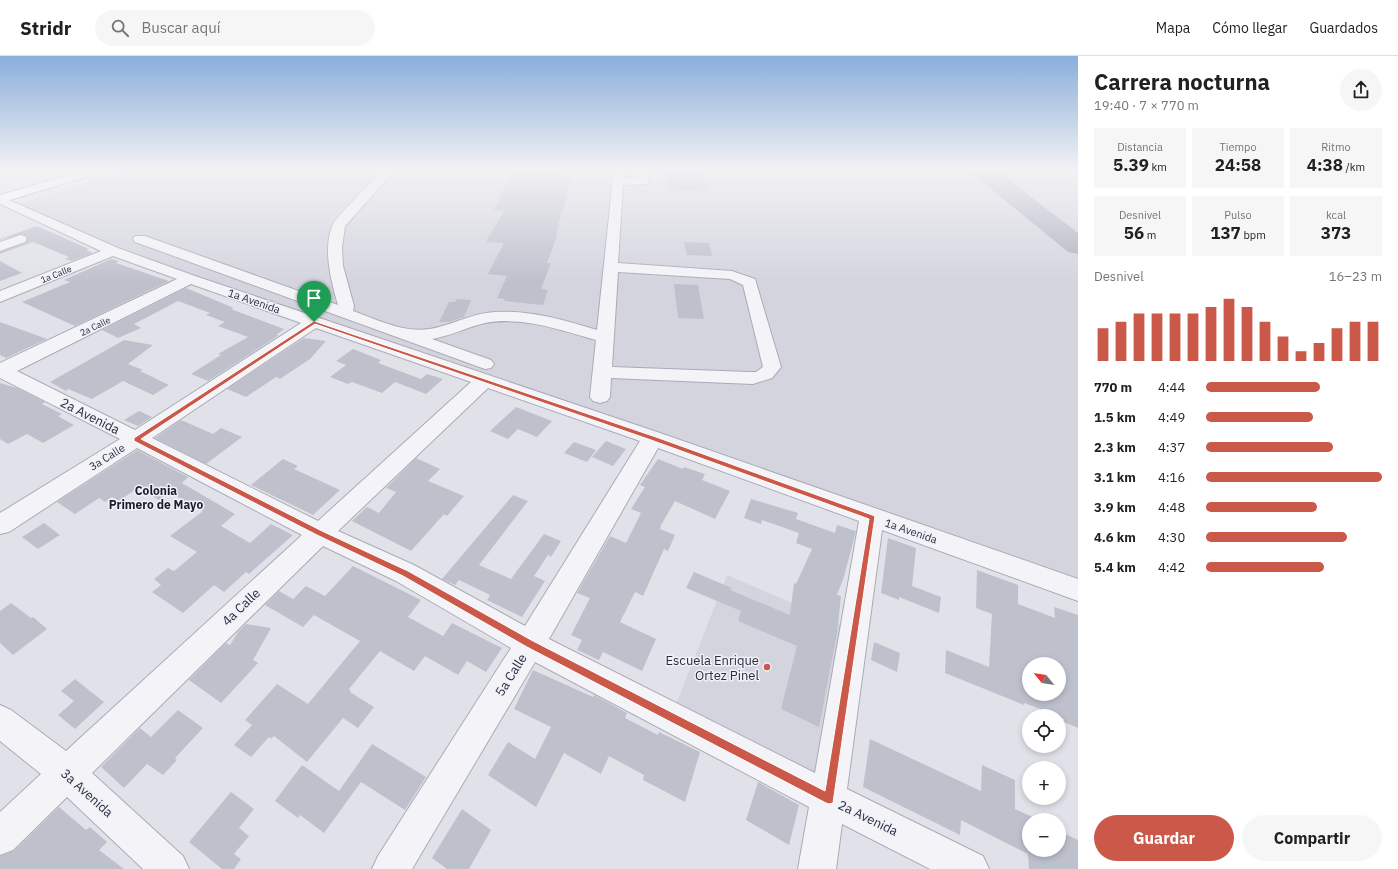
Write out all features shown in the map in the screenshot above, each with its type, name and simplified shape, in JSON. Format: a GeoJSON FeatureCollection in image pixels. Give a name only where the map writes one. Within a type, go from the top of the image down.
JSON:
{"type":"FeatureCollection","features":[{"type":"Feature","properties":{"kind":"street","name":"1a Avenida"},"geometry":{"type":"LineString","coordinates":[[15,207],[113,251],[190,279],[653,438],[872,518],[1078,590]]}},
{"type":"Feature","properties":{"kind":"street"},"geometry":{"type":"LineString","coordinates":[[345,314],[346,306],[334,262],[336,237],[339,225],[356,207]]}},
{"type":"Feature","properties":{"kind":"street"},"geometry":{"type":"LineString","coordinates":[[600,397],[616,207]]}},
{"type":"Feature","properties":{"kind":"street"},"geometry":{"type":"LineString","coordinates":[[0,247],[20,239]]}},
{"type":"Feature","properties":{"kind":"street"},"geometry":{"type":"LineString","coordinates":[[140,239],[388,330],[517,375]]}},
{"type":"Feature","properties":{"kind":"street","name":"1a Calle"},"geometry":{"type":"LineString","coordinates":[[0,296],[113,251]]}},
{"type":"Feature","properties":{"kind":"street"},"geometry":{"type":"LineString","coordinates":[[602,372],[739,378],[761,377],[769,373],[772,367],[750,282],[732,275],[611,267]]}},
{"type":"Feature","properties":{"kind":"street","name":"2a Calle"},"geometry":{"type":"LineString","coordinates":[[1,370],[190,279]]}},
{"type":"Feature","properties":{"kind":"street"},"geometry":{"type":"LineString","coordinates":[[388,330],[418,335],[438,333],[479,320],[507,316],[527,318],[605,337]]}},
{"type":"Feature","properties":{"kind":"street","name":"3a Calle"},"geometry":{"type":"LineString","coordinates":[[0,525],[136,440],[314,322]]}},
{"type":"Feature","properties":{"kind":"street","name":"2a Avenida"},"geometry":{"type":"LineString","coordinates":[[1,370],[320,533],[405,573],[530,644],[829,799],[970,869]]}},
{"type":"Feature","properties":{"kind":"street","name":"4a Calle"},"geometry":{"type":"LineString","coordinates":[[0,837],[320,533],[485,380]]}},
{"type":"Feature","properties":{"kind":"street","name":"5a Calle"},"geometry":{"type":"LineString","coordinates":[[391,869],[530,644],[653,438]]}},
{"type":"Feature","properties":{"kind":"street"},"geometry":{"type":"LineString","coordinates":[[817,869],[872,518]]}},
{"type":"Feature","properties":{"kind":"street","name":"3a Avenida"},"geometry":{"type":"LineString","coordinates":[[0,721],[67,773],[170,869]]}},
{"type":"Feature","properties":{"kind":"shaded area"},"geometry":{"type":"Polygon","coordinates":[[[21,207],[1078,207],[1078,584],[496,377],[172,268],[21,207]]]}},
{"type":"Feature","properties":{"kind":"shaded area","name":"Escuela Enrique Ortez Pinel"},"geometry":{"type":"Polygon","coordinates":[[[727,575],[850,628],[824,783],[675,707],[727,575]]]}},
{"type":"Feature","properties":{"kind":"building"},"geometry":{"type":"Polygon","coordinates":[[[495,207],[564,207],[564,209],[562,209],[557,236],[547,263],[551,263],[541,289],[548,290],[543,305],[504,301],[505,299],[497,298],[507,276],[488,274],[504,243],[486,242],[504,211],[494,210],[495,207]]]}},
{"type":"Feature","properties":{"kind":"building"},"geometry":{"type":"Polygon","coordinates":[[[37,226],[89,249],[86,250],[93,253],[71,261],[65,259],[69,257],[33,242],[0,254],[0,252],[26,243],[28,238],[25,235],[20,234],[0,239],[37,226]]]}},
{"type":"Feature","properties":{"kind":"building"},"geometry":{"type":"Polygon","coordinates":[[[684,242],[709,243],[712,256],[687,255],[684,242]]]}},
{"type":"Feature","properties":{"kind":"building"},"geometry":{"type":"Polygon","coordinates":[[[111,259],[119,261],[116,263],[169,281],[75,326],[22,302],[70,282],[64,280],[111,259]]]}},
{"type":"Feature","properties":{"kind":"building"},"geometry":{"type":"Polygon","coordinates":[[[0,261],[22,273],[0,281],[0,261]]]}},
{"type":"Feature","properties":{"kind":"building"},"geometry":{"type":"Polygon","coordinates":[[[674,284],[698,285],[704,319],[678,318],[674,284]]]}},
{"type":"Feature","properties":{"kind":"building"},"geometry":{"type":"Polygon","coordinates":[[[186,288],[234,308],[231,309],[284,329],[276,335],[279,335],[208,381],[191,374],[221,355],[218,354],[248,337],[218,326],[225,322],[206,315],[210,313],[178,301],[134,324],[141,328],[118,338],[102,330],[186,288]]]}},
{"type":"Feature","properties":{"kind":"building"},"geometry":{"type":"Polygon","coordinates":[[[457,299],[471,300],[464,317],[449,322],[439,322],[449,302],[455,302],[457,299]]]}},
{"type":"Feature","properties":{"kind":"building"},"geometry":{"type":"Polygon","coordinates":[[[0,322],[47,339],[6,358],[0,355],[0,322]]]}},
{"type":"Feature","properties":{"kind":"building"},"geometry":{"type":"Polygon","coordinates":[[[304,338],[326,341],[310,359],[280,379],[276,377],[246,397],[227,389],[304,338]]]}},
{"type":"Feature","properties":{"kind":"building"},"geometry":{"type":"Polygon","coordinates":[[[124,340],[153,345],[128,364],[143,370],[140,371],[169,385],[153,395],[123,381],[92,399],[68,389],[66,391],[50,382],[124,340]]]}},
{"type":"Feature","properties":{"kind":"building"},"geometry":{"type":"Polygon","coordinates":[[[353,349],[381,360],[378,363],[421,379],[427,374],[443,379],[426,394],[395,382],[382,393],[352,382],[348,384],[330,377],[346,365],[336,361],[353,349]]]}},
{"type":"Feature","properties":{"kind":"building"},"geometry":{"type":"Polygon","coordinates":[[[0,383],[17,388],[45,402],[42,404],[62,414],[58,416],[74,425],[43,443],[27,434],[8,444],[0,439],[0,383]]]}},
{"type":"Feature","properties":{"kind":"building"},"geometry":{"type":"Polygon","coordinates":[[[516,407],[552,421],[537,437],[518,429],[508,439],[490,431],[516,407]]]}},
{"type":"Feature","properties":{"kind":"building"},"geometry":{"type":"Polygon","coordinates":[[[139,411],[152,417],[138,426],[124,420],[139,411]]]}},
{"type":"Feature","properties":{"kind":"building"},"geometry":{"type":"Polygon","coordinates":[[[181,420],[213,434],[221,428],[242,437],[206,464],[155,438],[181,420]]]}},
{"type":"Feature","properties":{"kind":"building"},"geometry":{"type":"Polygon","coordinates":[[[606,441],[626,449],[613,466],[592,457],[606,441]]]}},
{"type":"Feature","properties":{"kind":"building"},"geometry":{"type":"Polygon","coordinates":[[[574,442],[596,450],[587,462],[564,453],[574,442]]]}},
{"type":"Feature","properties":{"kind":"building"},"geometry":{"type":"Polygon","coordinates":[[[137,450],[188,477],[182,483],[235,514],[221,526],[250,543],[271,524],[293,535],[249,574],[246,572],[224,592],[214,585],[183,613],[152,592],[161,585],[154,579],[168,568],[174,571],[197,552],[170,536],[203,511],[169,492],[159,500],[138,488],[118,501],[112,497],[105,502],[99,498],[75,514],[57,502],[137,450]]]}},
{"type":"Feature","properties":{"kind":"building"},"geometry":{"type":"Polygon","coordinates":[[[416,458],[440,469],[428,481],[464,496],[447,516],[444,514],[411,551],[352,521],[367,507],[379,513],[396,492],[386,488],[416,458]]]}},
{"type":"Feature","properties":{"kind":"building"},"geometry":{"type":"Polygon","coordinates":[[[283,459],[298,466],[294,469],[340,490],[313,515],[251,485],[283,459]]]}},
{"type":"Feature","properties":{"kind":"building"},"geometry":{"type":"Polygon","coordinates":[[[658,459],[683,469],[684,467],[705,474],[702,480],[730,491],[715,519],[675,501],[661,525],[660,529],[675,535],[668,551],[664,549],[643,596],[635,592],[620,622],[656,639],[642,671],[603,652],[599,660],[577,650],[582,640],[571,635],[590,598],[577,593],[610,536],[626,543],[641,513],[631,509],[645,487],[640,485],[658,459]]]}},
{"type":"Feature","properties":{"kind":"building"},"geometry":{"type":"Polygon","coordinates":[[[513,495],[528,501],[479,565],[511,579],[544,534],[561,541],[551,557],[548,555],[534,576],[545,581],[522,617],[487,600],[490,595],[459,580],[455,585],[442,579],[513,495]]]}},
{"type":"Feature","properties":{"kind":"building"},"geometry":{"type":"Polygon","coordinates":[[[751,499],[798,513],[796,519],[835,533],[837,525],[856,531],[844,577],[837,595],[841,596],[837,634],[819,727],[781,709],[797,646],[738,621],[741,611],[686,588],[694,572],[732,588],[730,590],[790,615],[794,583],[796,584],[812,549],[796,543],[799,533],[762,520],[761,524],[744,518],[751,499]]]}},
{"type":"Feature","properties":{"kind":"building"},"geometry":{"type":"Polygon","coordinates":[[[44,523],[60,535],[38,549],[22,537],[44,523]]]}},
{"type":"Feature","properties":{"kind":"building"},"geometry":{"type":"Polygon","coordinates":[[[888,538],[916,548],[912,586],[941,597],[939,613],[899,597],[899,600],[881,593],[888,538]]]}},
{"type":"Feature","properties":{"kind":"building"},"geometry":{"type":"Polygon","coordinates":[[[353,566],[421,600],[408,617],[443,636],[452,623],[502,648],[486,672],[467,661],[458,675],[425,656],[414,671],[380,651],[349,689],[351,691],[350,692],[374,707],[358,728],[343,718],[307,762],[274,736],[271,739],[269,737],[251,757],[234,745],[252,725],[245,720],[277,684],[308,704],[360,641],[314,615],[303,627],[265,605],[279,591],[293,599],[306,586],[325,596],[353,566]]]}},
{"type":"Feature","properties":{"kind":"building"},"geometry":{"type":"Polygon","coordinates":[[[977,570],[1018,585],[1018,604],[1055,618],[1054,607],[1078,615],[1078,728],[1066,723],[1066,709],[1040,709],[1024,703],[1024,705],[945,673],[946,650],[989,667],[992,614],[976,608],[977,570]]]}},
{"type":"Feature","properties":{"kind":"building"},"geometry":{"type":"Polygon","coordinates":[[[11,603],[31,618],[33,617],[47,629],[13,655],[0,643],[0,611],[11,603]]]}},
{"type":"Feature","properties":{"kind":"building"},"geometry":{"type":"Polygon","coordinates":[[[246,624],[271,628],[253,660],[258,663],[221,703],[189,680],[226,643],[230,645],[238,632],[246,624]]]}},
{"type":"Feature","properties":{"kind":"building"},"geometry":{"type":"Polygon","coordinates":[[[874,642],[900,653],[897,672],[871,660],[874,642]]]}},
{"type":"Feature","properties":{"kind":"building"},"geometry":{"type":"Polygon","coordinates":[[[533,670],[593,697],[594,695],[627,713],[625,718],[658,735],[659,732],[700,752],[685,802],[643,780],[644,775],[609,756],[601,774],[564,753],[536,807],[488,775],[508,742],[535,759],[551,727],[514,709],[533,670]]]}},
{"type":"Feature","properties":{"kind":"building"},"geometry":{"type":"Polygon","coordinates":[[[75,679],[104,702],[75,729],[58,715],[74,701],[61,691],[75,679]]]}},
{"type":"Feature","properties":{"kind":"building"},"geometry":{"type":"Polygon","coordinates":[[[178,710],[203,728],[175,758],[177,760],[163,775],[147,764],[124,788],[101,767],[140,728],[151,737],[178,710]]]}},
{"type":"Feature","properties":{"kind":"building"},"geometry":{"type":"Polygon","coordinates":[[[870,739],[981,791],[982,765],[1015,780],[1015,809],[1024,813],[1022,813],[1022,851],[961,820],[960,835],[863,787],[870,739]]]}},
{"type":"Feature","properties":{"kind":"building"},"geometry":{"type":"Polygon","coordinates":[[[372,744],[426,777],[405,810],[361,782],[324,833],[300,815],[298,818],[275,801],[302,765],[339,791],[372,744]]]}},
{"type":"Feature","properties":{"kind":"building"},"geometry":{"type":"Polygon","coordinates":[[[758,782],[799,805],[789,845],[746,820],[758,782]]]}},
{"type":"Feature","properties":{"kind":"building"},"geometry":{"type":"Polygon","coordinates":[[[231,792],[254,809],[239,828],[249,836],[234,854],[241,859],[234,869],[222,869],[189,842],[231,792]]]}},
{"type":"Feature","properties":{"kind":"building"},"geometry":{"type":"Polygon","coordinates":[[[59,807],[86,830],[90,827],[107,842],[99,850],[124,869],[0,869],[0,856],[14,851],[59,807]]]}},
{"type":"Feature","properties":{"kind":"building"},"geometry":{"type":"Polygon","coordinates":[[[462,809],[491,830],[469,869],[447,869],[432,858],[462,809]]]}},
{"type":"Feature","properties":{"kind":"building"},"geometry":{"type":"Polygon","coordinates":[[[1066,834],[1078,840],[1078,869],[1029,869],[1028,857],[1066,857],[1066,834]]]}},
{"type":"Feature","properties":{"kind":"taxiway"},"geometry":{"type":"LineString","coordinates":[[1029,207],[1078,246]]}},
{"type":"Feature","properties":{"kind":"place","name":"Escuela Enrique Ortez Pinel"},"geometry":{"type":"Point","coordinates":[767,667]}},
{"type":"Feature","properties":{"kind":"district","name":"Colonia Primero de Mayo"},"geometry":{"type":"Point","coordinates":[156,497]}},
{"type":"Feature","properties":{"kind":"route"},"geometry":{"type":"LineString","coordinates":[[314,322],[653,438],[872,518],[829,799],[530,644],[405,573],[320,533],[136,440],[314,322]]}}]}
